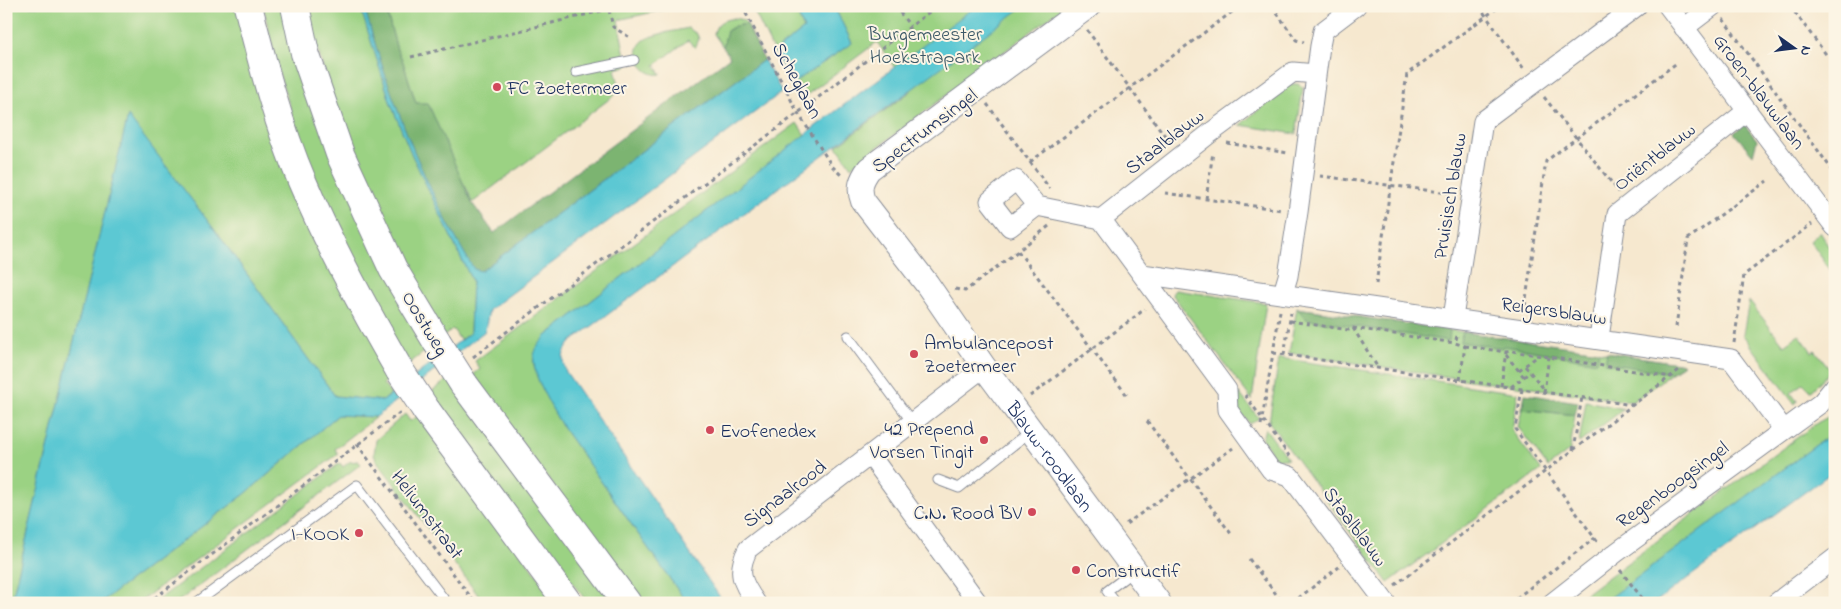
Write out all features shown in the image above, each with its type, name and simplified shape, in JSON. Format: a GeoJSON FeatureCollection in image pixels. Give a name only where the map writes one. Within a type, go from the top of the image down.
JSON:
{"type":"FeatureCollection","features":[{"type":"Feature","properties":{"kind":"main road"},"geometry":{"type":"LineString","coordinates":[[248,6],[268,86],[302,181],[360,303],[400,371],[426,410],[568,603]]}},
{"type":"Feature","properties":{"kind":"main road","name":"Oostweg"},"geometry":{"type":"LineString","coordinates":[[295,6],[305,52],[340,154],[394,269],[463,383],[627,603]]}},
{"type":"Feature","properties":{"kind":"street"},"geometry":{"type":"LineString","coordinates":[[1142,274],[1283,293],[1288,276],[1298,212],[1323,31],[1356,6]]}},
{"type":"Feature","properties":{"kind":"street","name":"Pruisisch blauw"},"geometry":{"type":"LineString","coordinates":[[1453,318],[1483,121],[1636,6]]}},
{"type":"Feature","properties":{"kind":"street","name":"Groen-blauwlaan"},"geometry":{"type":"LineString","coordinates":[[1668,6],[1830,220]]}},
{"type":"Feature","properties":{"kind":"street"},"geometry":{"type":"LineString","coordinates":[[1684,28],[1716,10]]}},
{"type":"Feature","properties":{"kind":"street","name":"Spectrumsingel"},"geometry":{"type":"LineString","coordinates":[[860,185],[862,178],[869,169],[1082,11]]}},
{"type":"Feature","properties":{"kind":"street","name":"Staalblauw"},"geometry":{"type":"LineString","coordinates":[[1316,74],[1293,72],[1212,138],[1180,156],[1101,219],[1227,390],[1228,410],[1271,470],[1290,476],[1383,599]]}},
{"type":"Feature","properties":{"kind":"street","name":"Oriëntblauw"},"geometry":{"type":"LineString","coordinates":[[1599,338],[1617,214],[1747,110]]}},
{"type":"Feature","properties":{"kind":"street","name":"Blauw-roodlaan"},"geometry":{"type":"LineString","coordinates":[[860,185],[860,194],[863,201],[927,284],[984,367],[1159,603]]}},
{"type":"Feature","properties":{"kind":"street"},"geometry":{"type":"LineString","coordinates":[[1037,206],[1101,219]]}},
{"type":"Feature","properties":{"kind":"street","name":"Reigersblauw"},"geometry":{"type":"LineString","coordinates":[[1283,293],[1732,358]]}},
{"type":"Feature","properties":{"kind":"street"},"geometry":{"type":"LineString","coordinates":[[1732,358],[1784,430]]}},
{"type":"Feature","properties":{"kind":"street","name":"Signaalrood"},"geometry":{"type":"LineString","coordinates":[[756,603],[744,587],[741,573],[742,560],[748,549],[984,367]]}},
{"type":"Feature","properties":{"kind":"street","name":"Regenboogsingel"},"geometry":{"type":"LineString","coordinates":[[1552,603],[1784,430],[1828,400],[1835,386]]}},
{"type":"Feature","properties":{"kind":"street"},"geometry":{"type":"LineString","coordinates":[[870,455],[978,603]]}},
{"type":"Feature","properties":{"kind":"street"},"geometry":{"type":"LineString","coordinates":[[1776,603],[1835,558]]}},
{"type":"Feature","properties":{"kind":"lane"},"geometry":{"type":"LineString","coordinates":[[576,72],[634,60]]}},
{"type":"Feature","properties":{"kind":"lane"},"geometry":{"type":"LineString","coordinates":[[848,336],[912,422]]}},
{"type":"Feature","properties":{"kind":"lane"},"geometry":{"type":"LineString","coordinates":[[938,480],[959,488],[1032,431]]}},
{"type":"Feature","properties":{"kind":"lane"},"geometry":{"type":"LineString","coordinates":[[196,603],[357,485],[447,603]]}},
{"type":"Feature","properties":{"kind":"lane"},"geometry":{"type":"LineString","coordinates":[[1116,603],[1107,591],[1135,570]]}},
{"type":"Feature","properties":{"kind":"path"},"geometry":{"type":"LineString","coordinates":[[410,57],[622,6]]}},
{"type":"Feature","properties":{"kind":"path","name":"Scheglaan"},"geometry":{"type":"LineString","coordinates":[[742,6],[798,114],[832,166]]}},
{"type":"Feature","properties":{"kind":"path"},"geometry":{"type":"LineString","coordinates":[[895,6],[910,26]]}},
{"type":"Feature","properties":{"kind":"path"},"geometry":{"type":"LineString","coordinates":[[798,114],[936,6]]}},
{"type":"Feature","properties":{"kind":"path"},"geometry":{"type":"LineString","coordinates":[[1030,162],[1240,6]]}},
{"type":"Feature","properties":{"kind":"path"},"geometry":{"type":"LineString","coordinates":[[1272,6],[1296,40],[1320,46]]}},
{"type":"Feature","properties":{"kind":"path"},"geometry":{"type":"LineString","coordinates":[[1479,6],[1534,83],[1628,204]]}},
{"type":"Feature","properties":{"kind":"path"},"geometry":{"type":"LineString","coordinates":[[1376,284],[1407,74],[1500,6]]}},
{"type":"Feature","properties":{"kind":"path"},"geometry":{"type":"LineString","coordinates":[[1790,6],[1828,56]]}},
{"type":"Feature","properties":{"kind":"path"},"geometry":{"type":"LineString","coordinates":[[609,10],[614,27],[629,37]]}},
{"type":"Feature","properties":{"kind":"path"},"geometry":{"type":"LineString","coordinates":[[1716,10],[1835,174]]}},
{"type":"Feature","properties":{"kind":"path"},"geometry":{"type":"LineString","coordinates":[[1082,11],[1130,88],[1180,156]]}},
{"type":"Feature","properties":{"kind":"path"},"geometry":{"type":"LineString","coordinates":[[1525,306],[1546,161],[1678,62]]}},
{"type":"Feature","properties":{"kind":"path"},"geometry":{"type":"LineString","coordinates":[[927,284],[965,291],[1067,212],[976,90]]}},
{"type":"Feature","properties":{"kind":"path"},"geometry":{"type":"LineString","coordinates":[[1206,199],[1212,138],[1304,165],[1390,186],[1471,196]]}},
{"type":"Feature","properties":{"kind":"path"},"geometry":{"type":"LineString","coordinates":[[1676,327],[1688,239],[1767,181]]}},
{"type":"Feature","properties":{"kind":"path"},"geometry":{"type":"LineString","coordinates":[[1139,189],[1298,212]]}},
{"type":"Feature","properties":{"kind":"path"},"geometry":{"type":"LineString","coordinates":[[1732,358],[1744,275],[1830,220]]}},
{"type":"Feature","properties":{"kind":"path"},"geometry":{"type":"LineString","coordinates":[[1018,251],[1129,398]]}},
{"type":"Feature","properties":{"kind":"path"},"geometry":{"type":"LineString","coordinates":[[1110,536],[1189,478],[1258,431],[1262,419],[1283,293]]}},
{"type":"Feature","properties":{"kind":"path"},"geometry":{"type":"LineString","coordinates":[[1014,408],[1160,298]]}},
{"type":"Feature","properties":{"kind":"path"},"geometry":{"type":"LineString","coordinates":[[1453,318],[1458,331],[1455,343]]}},
{"type":"Feature","properties":{"kind":"path"},"geometry":{"type":"LineString","coordinates":[[1290,321],[1455,343],[1506,353],[1512,351],[1671,377]]}},
{"type":"Feature","properties":{"kind":"path"},"geometry":{"type":"LineString","coordinates":[[1353,328],[1378,368]]}},
{"type":"Feature","properties":{"kind":"path"},"geometry":{"type":"LineString","coordinates":[[1460,380],[1465,346]]}},
{"type":"Feature","properties":{"kind":"path"},"geometry":{"type":"LineString","coordinates":[[1273,353],[1522,389],[1544,390],[1634,405]]}},
{"type":"Feature","properties":{"kind":"path"},"geometry":{"type":"LineString","coordinates":[[1506,353],[1524,377]]}},
{"type":"Feature","properties":{"kind":"path"},"geometry":{"type":"LineString","coordinates":[[1501,386],[1506,353]]}},
{"type":"Feature","properties":{"kind":"path"},"geometry":{"type":"LineString","coordinates":[[1383,599],[1701,353]]}},
{"type":"Feature","properties":{"kind":"path"},"geometry":{"type":"LineString","coordinates":[[1519,371],[1539,355]]}},
{"type":"Feature","properties":{"kind":"path"},"geometry":{"type":"LineString","coordinates":[[1544,390],[1549,357]]}},
{"type":"Feature","properties":{"kind":"path"},"geometry":{"type":"LineString","coordinates":[[1525,366],[1544,390]]}},
{"type":"Feature","properties":{"kind":"path"},"geometry":{"type":"LineString","coordinates":[[1511,387],[1530,372]]}},
{"type":"Feature","properties":{"kind":"path"},"geometry":{"type":"LineString","coordinates":[[1522,389],[1515,429],[1610,558],[1646,603]]}},
{"type":"Feature","properties":{"kind":"path"},"geometry":{"type":"LineString","coordinates":[[1574,450],[1582,397]]}},
{"type":"Feature","properties":{"kind":"path"},"geometry":{"type":"LineString","coordinates":[[1262,419],[1294,464],[1290,476]]}},
{"type":"Feature","properties":{"kind":"path"},"geometry":{"type":"LineString","coordinates":[[1147,421],[1232,535]]}},
{"type":"Feature","properties":{"kind":"path","name":"Heliumstraat"},"geometry":{"type":"LineString","coordinates":[[357,444],[475,603]]}},
{"type":"Feature","properties":{"kind":"path"},"geometry":{"type":"LineString","coordinates":[[1510,603],[1595,538]]}},
{"type":"Feature","properties":{"kind":"path"},"geometry":{"type":"LineString","coordinates":[[1292,603],[1351,558]]}},
{"type":"Feature","properties":{"kind":"path"},"geometry":{"type":"LineString","coordinates":[[1249,559],[1283,603]]}},
{"type":"Feature","properties":{"kind":"green space"},"geometry":{"type":"Polygon","coordinates":[[[6,6],[243,6],[392,376],[383,384],[391,394],[383,401],[335,396],[223,241],[128,117],[11,603],[6,603],[6,6]]]}},
{"type":"Feature","properties":{"kind":"green space"},"geometry":{"type":"Polygon","coordinates":[[[263,6],[286,6],[428,349],[406,366],[370,298],[309,166],[279,74],[263,6]]]}},
{"type":"Feature","properties":{"kind":"green space"},"geometry":{"type":"Polygon","coordinates":[[[305,6],[360,6],[391,104],[412,155],[472,281],[470,333],[460,340],[453,329],[444,336],[413,285],[336,112],[305,6]]]}},
{"type":"Feature","properties":{"kind":"green space"},"geometry":{"type":"Polygon","coordinates":[[[364,6],[385,6],[397,50],[402,59],[416,103],[428,103],[472,203],[494,233],[730,57],[723,47],[727,31],[735,26],[747,24],[764,60],[481,271],[474,270],[456,240],[424,175],[397,108],[364,6]]]}},
{"type":"Feature","properties":{"kind":"green space","name":"FC Zoetermeer"},"geometry":{"type":"Polygon","coordinates":[[[385,6],[681,6],[618,20],[627,66],[615,69],[619,85],[616,94],[472,203],[468,191],[416,103],[402,59],[397,50],[385,6]]]}},
{"type":"Feature","properties":{"kind":"green space"},"geometry":{"type":"Polygon","coordinates":[[[754,6],[794,6],[804,29],[774,52],[754,11],[754,6]]]}},
{"type":"Feature","properties":{"kind":"green space","name":"Burgemeester Hoekstrapark"},"geometry":{"type":"Polygon","coordinates":[[[834,6],[1065,6],[851,167],[837,146],[911,91],[877,42],[800,100],[792,84],[852,43],[834,6]]]}},
{"type":"Feature","properties":{"kind":"green space"},"geometry":{"type":"Polygon","coordinates":[[[735,18],[743,20],[747,24],[735,26],[727,31],[723,47],[714,34],[716,27],[721,22],[735,18]]]}},
{"type":"Feature","properties":{"kind":"green space"},"geometry":{"type":"Polygon","coordinates":[[[688,28],[697,34],[699,39],[695,48],[688,40],[655,65],[661,74],[649,72],[640,64],[638,52],[639,46],[643,41],[658,35],[688,28]]]}},
{"type":"Feature","properties":{"kind":"green space"},"geometry":{"type":"Polygon","coordinates":[[[1290,84],[1298,84],[1303,88],[1296,134],[1240,125],[1290,84]]]}},
{"type":"Feature","properties":{"kind":"green space"},"geometry":{"type":"Polygon","coordinates":[[[797,123],[805,135],[546,336],[534,356],[534,364],[539,382],[562,426],[687,603],[641,603],[472,376],[480,369],[475,361],[797,123]]]}},
{"type":"Feature","properties":{"kind":"green space"},"geometry":{"type":"Polygon","coordinates":[[[1744,124],[1757,140],[1753,155],[1734,133],[1744,124]]]}},
{"type":"Feature","properties":{"kind":"green space"},"geometry":{"type":"Polygon","coordinates":[[[1820,232],[1835,256],[1835,277],[1810,241],[1820,232]]]}},
{"type":"Feature","properties":{"kind":"green space"},"geometry":{"type":"Polygon","coordinates":[[[1175,290],[1266,303],[1252,400],[1172,294],[1175,290]]]}},
{"type":"Feature","properties":{"kind":"green space"},"geometry":{"type":"Polygon","coordinates":[[[1749,301],[1784,345],[1799,334],[1812,352],[1815,350],[1831,370],[1811,391],[1803,383],[1791,393],[1797,401],[1795,404],[1743,335],[1749,301]]]}},
{"type":"Feature","properties":{"kind":"green space"},"geometry":{"type":"Polygon","coordinates":[[[1297,308],[1684,364],[1632,402],[1503,385],[1289,353],[1297,308]]]}},
{"type":"Feature","properties":{"kind":"green space"},"geometry":{"type":"Polygon","coordinates":[[[1297,308],[1450,330],[1449,341],[1306,319],[1297,308]]]}},
{"type":"Feature","properties":{"kind":"green space"},"geometry":{"type":"Polygon","coordinates":[[[1462,332],[1599,351],[1597,362],[1505,346],[1502,348],[1460,342],[1462,332]]]}},
{"type":"Feature","properties":{"kind":"green space"},"geometry":{"type":"Polygon","coordinates":[[[1607,352],[1684,364],[1671,373],[1605,363],[1607,352]]]}},
{"type":"Feature","properties":{"kind":"green space"},"geometry":{"type":"Polygon","coordinates":[[[1279,358],[1518,393],[1512,431],[1541,470],[1388,583],[1269,422],[1279,358]]]}},
{"type":"Feature","properties":{"kind":"green space"},"geometry":{"type":"Polygon","coordinates":[[[449,378],[618,603],[588,603],[427,396],[449,378]]]}},
{"type":"Feature","properties":{"kind":"green space"},"geometry":{"type":"Polygon","coordinates":[[[1239,393],[1259,418],[1250,424],[1235,406],[1239,393]]]}},
{"type":"Feature","properties":{"kind":"green space"},"geometry":{"type":"Polygon","coordinates":[[[1525,394],[1578,402],[1575,415],[1522,409],[1525,394]]]}},
{"type":"Feature","properties":{"kind":"green space"},"geometry":{"type":"Polygon","coordinates":[[[1586,401],[1624,409],[1579,443],[1586,401]]]}},
{"type":"Feature","properties":{"kind":"green space"},"geometry":{"type":"Polygon","coordinates":[[[1522,409],[1575,415],[1570,450],[1548,467],[1518,427],[1522,409]]]}},
{"type":"Feature","properties":{"kind":"green space"},"geometry":{"type":"Polygon","coordinates":[[[1835,413],[1835,431],[1620,591],[1603,603],[1573,603],[1817,423],[1835,413]]]}},
{"type":"Feature","properties":{"kind":"green space"},"geometry":{"type":"Polygon","coordinates":[[[405,414],[410,421],[418,416],[558,603],[484,603],[377,461],[374,454],[376,440],[405,414]]]}},
{"type":"Feature","properties":{"kind":"green space"},"geometry":{"type":"Polygon","coordinates":[[[338,415],[376,417],[335,449],[338,454],[138,603],[100,603],[245,494],[338,415]]]}},
{"type":"Feature","properties":{"kind":"green space"},"geometry":{"type":"Polygon","coordinates":[[[1265,428],[1288,459],[1276,459],[1262,439],[1265,428]]]}},
{"type":"Feature","properties":{"kind":"green space"},"geometry":{"type":"Polygon","coordinates":[[[358,461],[361,464],[176,603],[154,603],[340,463],[343,467],[349,462],[358,461]]]}},
{"type":"Feature","properties":{"kind":"water"},"geometry":{"type":"Polygon","coordinates":[[[360,6],[364,6],[397,108],[424,175],[456,239],[474,269],[481,271],[764,60],[782,92],[489,310],[485,331],[376,417],[338,415],[245,494],[100,603],[11,603],[128,116],[223,241],[335,396],[383,401],[470,333],[472,281],[412,155],[391,104],[360,6]]]}},
{"type":"Feature","properties":{"kind":"water"},"geometry":{"type":"Polygon","coordinates":[[[794,6],[834,6],[852,43],[792,84],[774,52],[804,29],[794,6]]]}},
{"type":"Feature","properties":{"kind":"water"},"geometry":{"type":"Polygon","coordinates":[[[976,6],[1024,6],[572,341],[564,352],[563,363],[566,372],[724,603],[687,603],[562,426],[539,382],[534,364],[536,350],[546,336],[816,126],[976,6]]]}},
{"type":"Feature","properties":{"kind":"water"},"geometry":{"type":"Polygon","coordinates":[[[1835,431],[1835,470],[1654,603],[1603,603],[1835,431]]]}},
{"type":"Feature","properties":{"kind":"place","name":"FC Zoetermeer"},"geometry":{"type":"Point","coordinates":[497,87]}},
{"type":"Feature","properties":{"kind":"place","name":"Ambulancepost Zoetermeer"},"geometry":{"type":"Point","coordinates":[914,354]}},
{"type":"Feature","properties":{"kind":"place","name":"Evofenedex"},"geometry":{"type":"Point","coordinates":[710,430]}},
{"type":"Feature","properties":{"kind":"place","name":"42 Prepend Vorsen Tingit"},"geometry":{"type":"Point","coordinates":[984,440]}},
{"type":"Feature","properties":{"kind":"place","name":"C.N. Rood BV"},"geometry":{"type":"Point","coordinates":[1032,512]}},
{"type":"Feature","properties":{"kind":"place","name":"I-KOOK"},"geometry":{"type":"Point","coordinates":[359,533]}},
{"type":"Feature","properties":{"kind":"place","name":"Constructif"},"geometry":{"type":"Point","coordinates":[1076,570]}}]}
